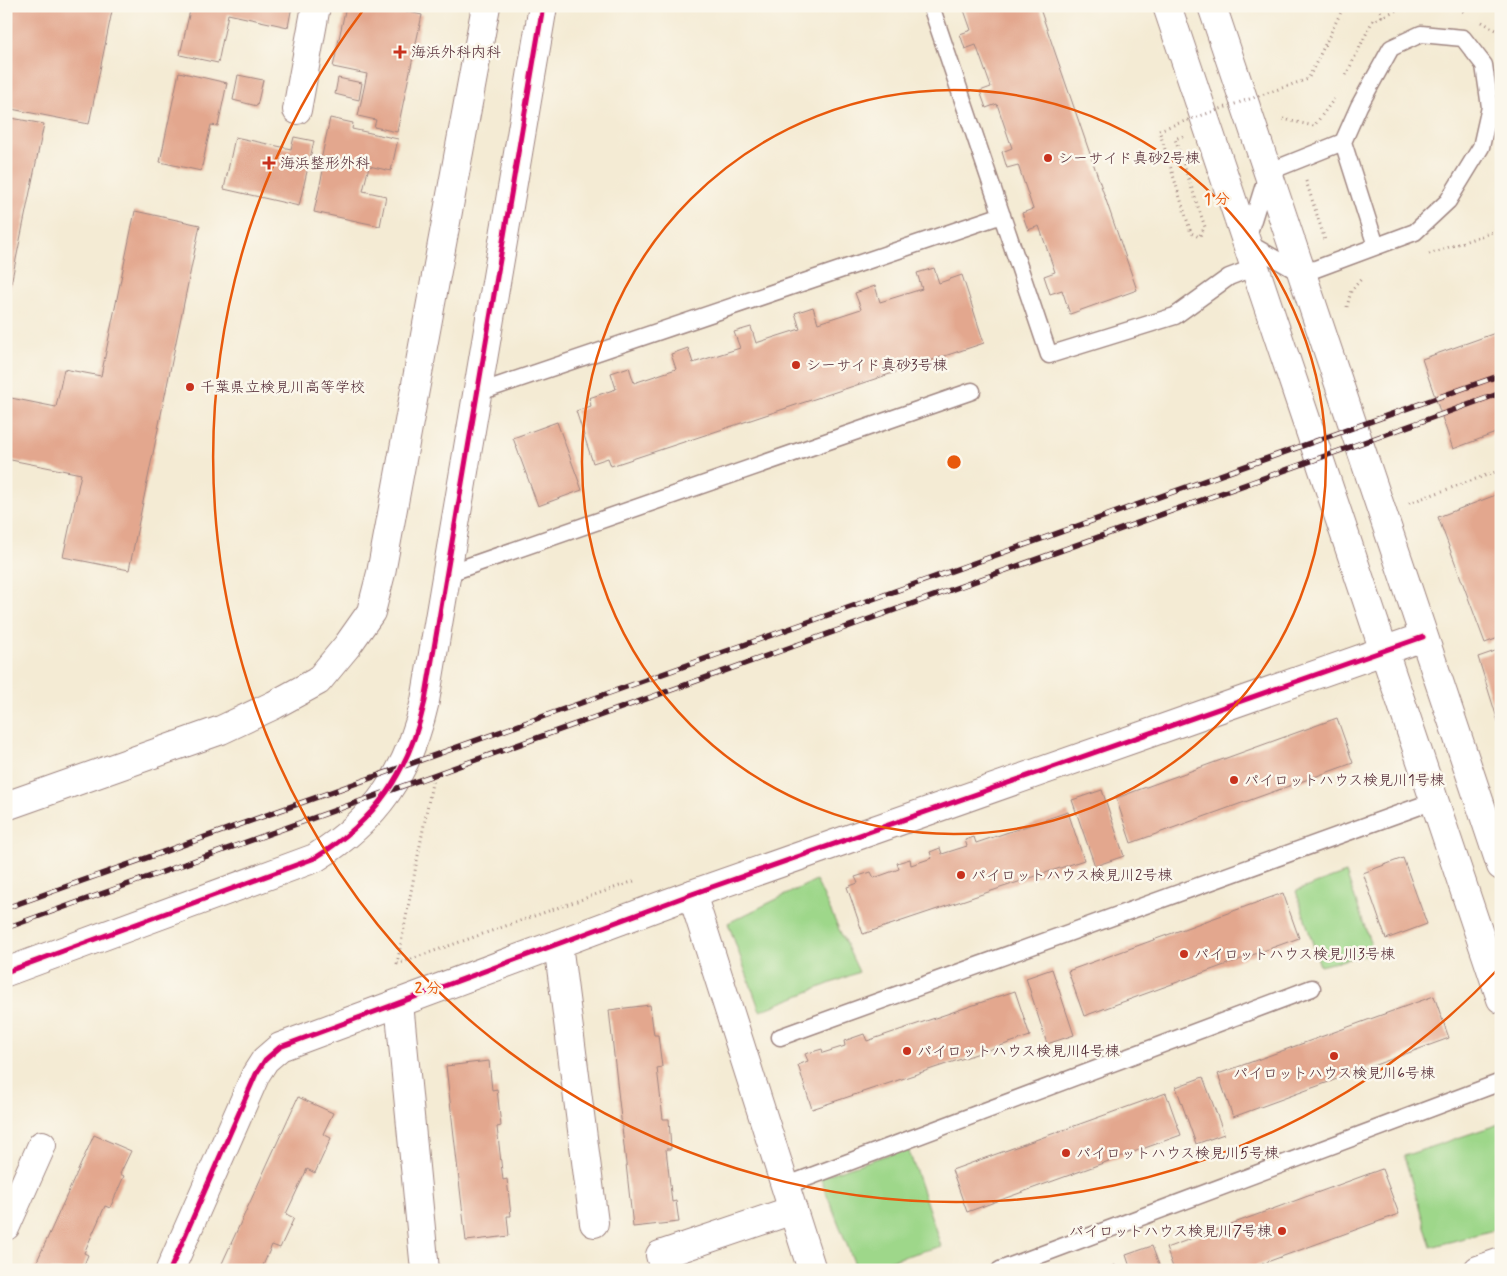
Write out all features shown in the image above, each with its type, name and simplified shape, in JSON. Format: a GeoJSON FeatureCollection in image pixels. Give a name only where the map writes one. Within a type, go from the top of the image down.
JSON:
{"type":"FeatureCollection","features":[{"type":"Feature","properties":{"kind":"street"},"geometry":{"type":"LineString","coordinates":[[297,110],[316,6]]}},
{"type":"Feature","properties":{"kind":"street"},"geometry":{"type":"LineString","coordinates":[[6,806],[220,730],[274,705],[318,681],[347,646],[371,612],[381,573],[486,6]]}},
{"type":"Feature","properties":{"kind":"street"},"geometry":{"type":"LineString","coordinates":[[6,972],[315,858],[339,843],[382,802],[418,733],[543,6]]}},
{"type":"Feature","properties":{"kind":"street"},"geometry":{"type":"LineString","coordinates":[[1167,6],[1501,999]]}},
{"type":"Feature","properties":{"kind":"street"},"geometry":{"type":"LineString","coordinates":[[1212,6],[1501,866]]}},
{"type":"Feature","properties":{"kind":"street"},"geometry":{"type":"LineString","coordinates":[[170,1270],[256,1074],[265,1060],[280,1047],[692,894],[1423,637]]}},
{"type":"Feature","properties":{"kind":"street"},"geometry":{"type":"LineString","coordinates":[[692,894],[812,1270]]}},
{"type":"Feature","properties":{"kind":"street"},"geometry":{"type":"LineString","coordinates":[[558,944],[594,1224]]}},
{"type":"Feature","properties":{"kind":"street"},"geometry":{"type":"LineString","coordinates":[[398,1003],[425,1270]]}},
{"type":"Feature","properties":{"kind":"street"},"geometry":{"type":"LineString","coordinates":[[6,1226],[42,1145]]}},
{"type":"Feature","properties":{"kind":"street"},"geometry":{"type":"LineString","coordinates":[[664,1270],[660,1255],[789,1198]]}},
{"type":"Feature","properties":{"kind":"street"},"geometry":{"type":"LineString","coordinates":[[1478,1270],[1501,1262]]}},
{"type":"Feature","properties":{"kind":"lane"},"geometry":{"type":"LineString","coordinates":[[931,6],[1049,355],[1175,316],[1229,278],[1255,267]]}},
{"type":"Feature","properties":{"kind":"lane"},"geometry":{"type":"LineString","coordinates":[[1343,142],[1268,172],[1246,242],[1302,274],[1415,232],[1448,201],[1481,147],[1490,106],[1484,65],[1463,38],[1421,34],[1391,48],[1359,106],[1343,142],[1376,246]]}},
{"type":"Feature","properties":{"kind":"lane"},"geometry":{"type":"LineString","coordinates":[[477,393],[1002,215]]}},
{"type":"Feature","properties":{"kind":"lane"},"geometry":{"type":"LineString","coordinates":[[446,574],[972,391]]}},
{"type":"Feature","properties":{"kind":"lane"},"geometry":{"type":"LineString","coordinates":[[780,1037],[1434,801]]}},
{"type":"Feature","properties":{"kind":"lane"},"geometry":{"type":"LineString","coordinates":[[789,1198],[1312,988]]}},
{"type":"Feature","properties":{"kind":"lane"},"geometry":{"type":"LineString","coordinates":[[1000,1270],[1501,1082]]}},
{"type":"Feature","properties":{"kind":"path"},"geometry":{"type":"LineString","coordinates":[[1183,136],[1175,140],[1205,227],[1199,237],[1191,232],[1159,130],[1308,79],[1344,6]]}},
{"type":"Feature","properties":{"kind":"path"},"geometry":{"type":"LineString","coordinates":[[1379,6],[1382,17]]}},
{"type":"Feature","properties":{"kind":"path"},"geometry":{"type":"LineString","coordinates":[[1343,81],[1374,20],[1407,6]]}},
{"type":"Feature","properties":{"kind":"path"},"geometry":{"type":"LineString","coordinates":[[1284,121],[1314,126],[1338,90]]}},
{"type":"Feature","properties":{"kind":"path"},"geometry":{"type":"LineString","coordinates":[[1306,179],[1326,243]]}},
{"type":"Feature","properties":{"kind":"path"},"geometry":{"type":"LineString","coordinates":[[1428,254],[1501,230]]}},
{"type":"Feature","properties":{"kind":"path"},"geometry":{"type":"LineString","coordinates":[[1347,312],[1346,304],[1351,291],[1364,276]]}},
{"type":"Feature","properties":{"kind":"path"},"geometry":{"type":"LineString","coordinates":[[1408,503],[1501,470]]}},
{"type":"Feature","properties":{"kind":"path"},"geometry":{"type":"LineString","coordinates":[[1406,494],[1412,512]]}},
{"type":"Feature","properties":{"kind":"path"},"geometry":{"type":"LineString","coordinates":[[434,773],[397,964],[645,877]]}},
{"type":"Feature","properties":{"kind":"green space"},"geometry":{"type":"Polygon","coordinates":[[[1346,873],[1374,953],[1320,966],[1296,891],[1346,873]]]}},
{"type":"Feature","properties":{"kind":"green space"},"geometry":{"type":"Polygon","coordinates":[[[816,880],[859,972],[760,1011],[728,923],[816,880]]]}},
{"type":"Feature","properties":{"kind":"green space"},"geometry":{"type":"Polygon","coordinates":[[[1499,1124],[1501,1228],[1431,1247],[1404,1156],[1499,1124]]]}},
{"type":"Feature","properties":{"kind":"green space"},"geometry":{"type":"Polygon","coordinates":[[[908,1148],[941,1246],[857,1270],[820,1177],[908,1148]]]}},
{"type":"Feature","properties":{"kind":"building"},"geometry":{"type":"Polygon","coordinates":[[[6,6],[113,6],[89,124],[6,108],[6,6]]]}},
{"type":"Feature","properties":{"kind":"building"},"geometry":{"type":"Polygon","coordinates":[[[191,6],[292,6],[288,27],[228,14],[218,63],[180,55],[191,6]]]}},
{"type":"Feature","properties":{"kind":"building"},"geometry":{"type":"Polygon","coordinates":[[[346,6],[383,6],[422,15],[397,132],[374,127],[376,120],[358,116],[367,74],[333,67],[346,6]]]}},
{"type":"Feature","properties":{"kind":"building","name":"シーサイド真砂2号棟"},"geometry":{"type":"Polygon","coordinates":[[[975,6],[1039,6],[1137,290],[1070,314],[1062,290],[1050,294],[1044,276],[1055,272],[1039,226],[1028,230],[1022,213],[1033,209],[1018,165],[1007,168],[1002,152],[1012,148],[997,104],[986,108],[980,91],[991,87],[976,45],[965,49],[960,34],[971,30],[964,10],[975,6]]]}},
{"type":"Feature","properties":{"kind":"building"},"geometry":{"type":"Polygon","coordinates":[[[179,72],[227,83],[218,126],[211,125],[201,171],[160,162],[179,72]]]}},
{"type":"Feature","properties":{"kind":"building"},"geometry":{"type":"Polygon","coordinates":[[[238,75],[263,80],[257,106],[233,100],[238,75]]]}},
{"type":"Feature","properties":{"kind":"building"},"geometry":{"type":"Polygon","coordinates":[[[338,78],[362,83],[359,100],[335,94],[338,78]]]}},
{"type":"Feature","properties":{"kind":"building"},"geometry":{"type":"Polygon","coordinates":[[[6,117],[44,124],[7,303],[6,303],[6,117]]]}},
{"type":"Feature","properties":{"kind":"building"},"geometry":{"type":"Polygon","coordinates":[[[330,118],[353,123],[352,129],[398,139],[391,171],[369,166],[363,191],[386,196],[380,226],[314,212],[324,166],[320,165],[330,118]]]}},
{"type":"Feature","properties":{"kind":"building"},"geometry":{"type":"Polygon","coordinates":[[[235,137],[291,149],[294,137],[314,141],[299,206],[224,189],[235,137]]]}},
{"type":"Feature","properties":{"kind":"building"},"geometry":{"type":"Polygon","coordinates":[[[135,211],[200,225],[129,570],[63,557],[81,474],[6,459],[6,397],[56,407],[64,369],[101,376],[135,211]]]}},
{"type":"Feature","properties":{"kind":"building","name":"シーサイド真砂3号棟"},"geometry":{"type":"Polygon","coordinates":[[[934,268],[939,283],[962,275],[984,343],[611,466],[608,458],[593,463],[576,411],[591,406],[589,398],[616,389],[611,373],[629,367],[634,383],[676,369],[671,354],[688,348],[693,363],[740,348],[734,332],[751,327],[756,343],[800,329],[795,313],[813,307],[818,323],[861,309],[855,293],[875,286],[880,302],[922,289],[917,273],[934,268]]]}},
{"type":"Feature","properties":{"kind":"building"},"geometry":{"type":"Polygon","coordinates":[[[1501,331],[1501,431],[1453,449],[1422,359],[1501,331]]]}},
{"type":"Feature","properties":{"kind":"building"},"geometry":{"type":"Polygon","coordinates":[[[557,422],[582,490],[538,506],[513,438],[557,422]]]}},
{"type":"Feature","properties":{"kind":"building"},"geometry":{"type":"Polygon","coordinates":[[[1501,493],[1501,637],[1485,643],[1438,517],[1501,493]]]}},
{"type":"Feature","properties":{"kind":"building"},"geometry":{"type":"Polygon","coordinates":[[[1501,649],[1501,728],[1500,728],[1478,657],[1501,649]]]}},
{"type":"Feature","properties":{"kind":"building","name":"パイロットハウス検見川1号棟"},"geometry":{"type":"Polygon","coordinates":[[[1337,718],[1353,763],[1131,843],[1116,798],[1337,718]]]}},
{"type":"Feature","properties":{"kind":"building"},"geometry":{"type":"Polygon","coordinates":[[[1102,790],[1124,856],[1095,866],[1072,800],[1102,790]]]}},
{"type":"Feature","properties":{"kind":"building","name":"パイロットハウス検見川2号棟"},"geometry":{"type":"Polygon","coordinates":[[[1068,812],[1084,860],[863,934],[847,887],[858,883],[855,877],[871,872],[874,878],[899,869],[897,863],[910,859],[911,865],[932,858],[930,852],[940,848],[942,854],[967,846],[965,840],[974,837],[976,843],[1068,812]]]}},
{"type":"Feature","properties":{"kind":"building"},"geometry":{"type":"Polygon","coordinates":[[[1403,858],[1427,924],[1386,939],[1363,873],[1403,858]]]}},
{"type":"Feature","properties":{"kind":"building","name":"パイロットハウス検見川3号棟"},"geometry":{"type":"Polygon","coordinates":[[[1283,893],[1299,938],[1084,1016],[1068,971],[1283,893]]]}},
{"type":"Feature","properties":{"kind":"building"},"geometry":{"type":"Polygon","coordinates":[[[1052,969],[1074,1035],[1047,1044],[1026,978],[1052,969]]]}},
{"type":"Feature","properties":{"kind":"building","name":"パイロットハウス検見川4号棟"},"geometry":{"type":"Polygon","coordinates":[[[1015,991],[1030,1036],[812,1109],[798,1065],[808,1061],[805,1054],[822,1049],[823,1053],[845,1046],[844,1041],[864,1034],[867,1041],[1015,991]]]}},
{"type":"Feature","properties":{"kind":"building","name":"パイロットハウス検見川6号棟"},"geometry":{"type":"Polygon","coordinates":[[[1434,996],[1449,1038],[1233,1117],[1218,1074],[1434,996]]]}},
{"type":"Feature","properties":{"kind":"building"},"geometry":{"type":"Polygon","coordinates":[[[650,1005],[654,1035],[658,1035],[662,1067],[657,1068],[663,1119],[669,1119],[671,1149],[666,1149],[672,1202],[676,1201],[679,1222],[633,1227],[609,1010],[650,1005]]]}},
{"type":"Feature","properties":{"kind":"building"},"geometry":{"type":"Polygon","coordinates":[[[489,1061],[492,1090],[497,1089],[501,1126],[497,1127],[503,1180],[507,1179],[511,1216],[507,1216],[509,1236],[466,1241],[446,1066],[489,1061]]]}},
{"type":"Feature","properties":{"kind":"building"},"geometry":{"type":"Polygon","coordinates":[[[1203,1077],[1224,1134],[1196,1144],[1176,1087],[1203,1077]]]}},
{"type":"Feature","properties":{"kind":"building","name":"パイロットハウス検見川5号棟"},"geometry":{"type":"Polygon","coordinates":[[[1166,1093],[1181,1135],[967,1212],[952,1170],[1166,1093]]]}},
{"type":"Feature","properties":{"kind":"building"},"geometry":{"type":"Polygon","coordinates":[[[298,1097],[333,1113],[323,1134],[331,1138],[315,1173],[307,1169],[286,1214],[294,1218],[280,1248],[272,1245],[261,1270],[219,1270],[298,1097]]]}},
{"type":"Feature","properties":{"kind":"building"},"geometry":{"type":"Polygon","coordinates":[[[94,1135],[131,1151],[120,1174],[124,1176],[110,1208],[105,1206],[84,1253],[88,1255],[82,1270],[33,1270],[94,1135]]]}},
{"type":"Feature","properties":{"kind":"building","name":"パイロットハウス検見川7号棟"},"geometry":{"type":"Polygon","coordinates":[[[1382,1169],[1399,1214],[1245,1270],[1174,1270],[1166,1248],[1382,1169]]]}},
{"type":"Feature","properties":{"kind":"building"},"geometry":{"type":"Polygon","coordinates":[[[1152,1246],[1161,1270],[1131,1270],[1126,1255],[1152,1246]]]}},
{"type":"Feature","properties":{"kind":"building"},"geometry":{"type":"Polygon","coordinates":[[[1115,1265],[1117,1270],[1103,1270],[1115,1265]]]}},
{"type":"Feature","properties":{"kind":"railway"},"geometry":{"type":"LineString","coordinates":[[6,908],[1501,375]]}},
{"type":"Feature","properties":{"kind":"railway"},"geometry":{"type":"LineString","coordinates":[[6,928],[1501,393]]}},
{"type":"Feature","properties":{"kind":"cycle path"},"geometry":{"type":"LineString","coordinates":[[6,972],[315,858],[356,827],[387,792],[399,772],[410,750],[425,701],[543,6]]}},
{"type":"Feature","properties":{"kind":"cycle path"},"geometry":{"type":"LineString","coordinates":[[170,1270],[256,1074],[265,1060],[280,1047],[692,894],[1423,637]]}},
{"type":"Feature","properties":{"kind":"place","name":"海浜外科内科"},"geometry":{"type":"Point","coordinates":[400,52]}},
{"type":"Feature","properties":{"kind":"place","name":"シーサイド真砂2号棟"},"geometry":{"type":"Point","coordinates":[1048,158]}},
{"type":"Feature","properties":{"kind":"place","name":"海浜整形外科"},"geometry":{"type":"Point","coordinates":[269,163]}},
{"type":"Feature","properties":{"kind":"place","name":"シーサイド真砂3号棟"},"geometry":{"type":"Point","coordinates":[796,365]}},
{"type":"Feature","properties":{"kind":"place","name":"千葉県立検見川高等学校"},"geometry":{"type":"Point","coordinates":[190,387]}},
{"type":"Feature","properties":{"kind":"place","name":"パイロットハウス検見川1号棟"},"geometry":{"type":"Point","coordinates":[1234,780]}},
{"type":"Feature","properties":{"kind":"place","name":"パイロットハウス検見川2号棟"},"geometry":{"type":"Point","coordinates":[961,875]}},
{"type":"Feature","properties":{"kind":"place","name":"パイロットハウス検見川3号棟"},"geometry":{"type":"Point","coordinates":[1184,954]}},
{"type":"Feature","properties":{"kind":"place","name":"パイロットハウス検見川4号棟"},"geometry":{"type":"Point","coordinates":[907,1051]}},
{"type":"Feature","properties":{"kind":"place","name":"パイロットハウス検見川6号棟"},"geometry":{"type":"Point","coordinates":[1334,1056]}},
{"type":"Feature","properties":{"kind":"place","name":"パイロットハウス検見川5号棟"},"geometry":{"type":"Point","coordinates":[1066,1153]}},
{"type":"Feature","properties":{"kind":"place","name":"パイロットハウス検見川7号棟"},"geometry":{"type":"Point","coordinates":[1282,1231]}}]}
